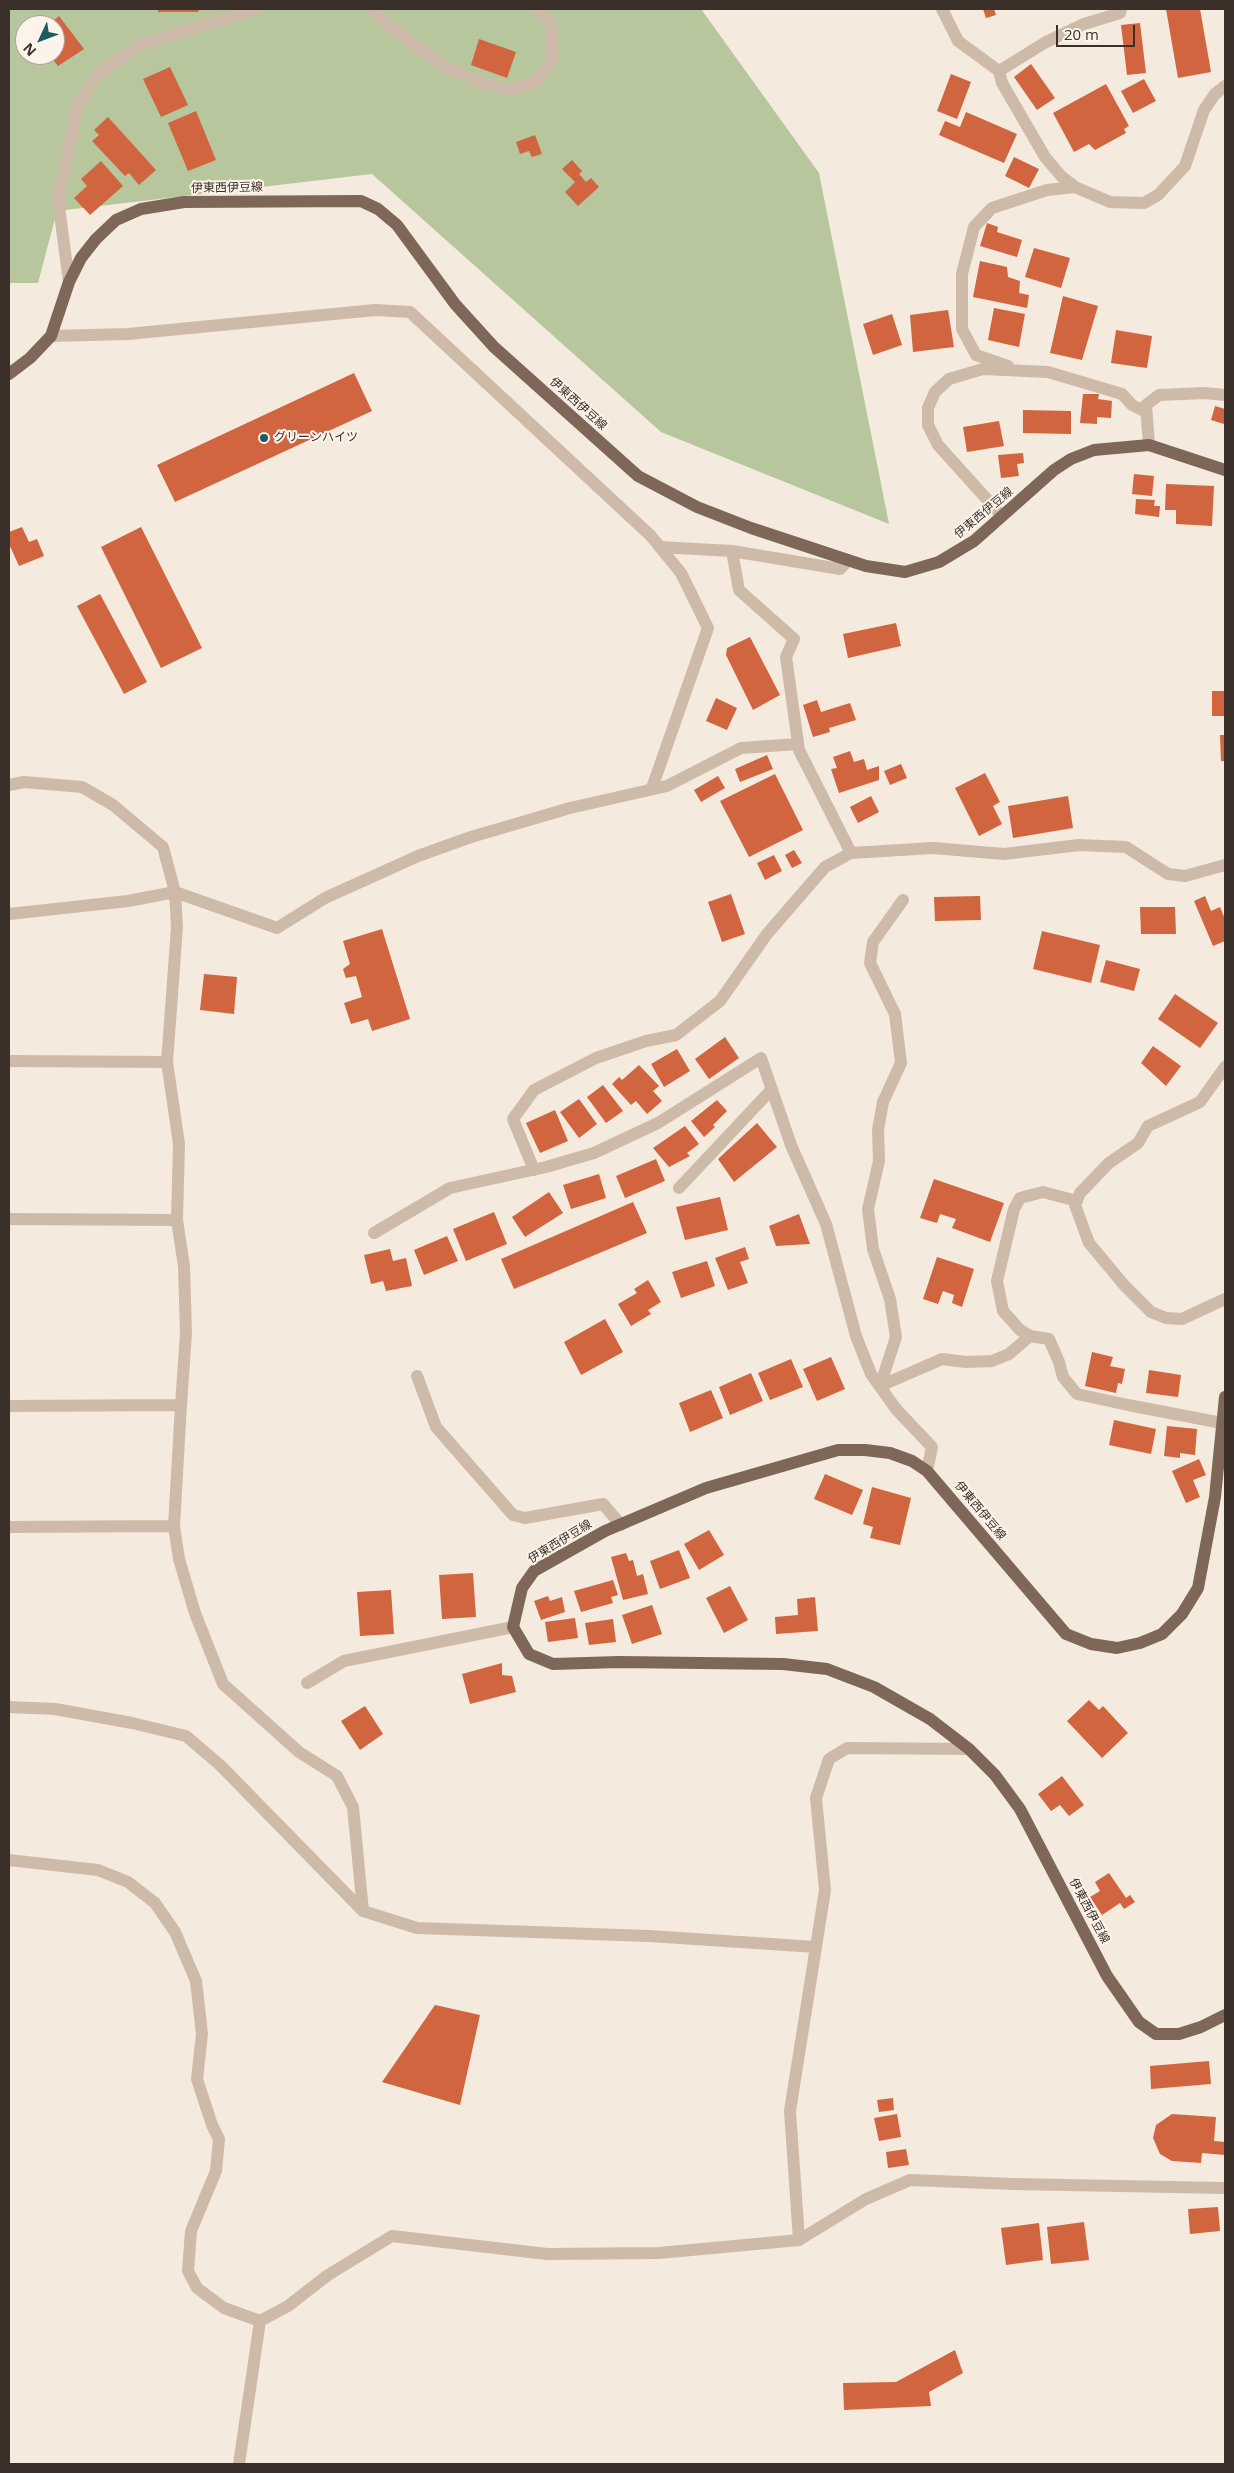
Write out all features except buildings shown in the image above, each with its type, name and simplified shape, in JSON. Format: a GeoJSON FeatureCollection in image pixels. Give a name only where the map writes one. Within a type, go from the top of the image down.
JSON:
{"type":"FeatureCollection","features":[{"type":"Feature","properties":{"kind":"main road","name":"伊東西伊豆線"},"geometry":{"type":"LineString","coordinates":[[9,374],[30,358],[51,336],[70,282],[81,258],[96,239],[116,220],[141,209],[184,202],[361,201],[378,209],[397,225],[455,304],[494,347],[638,476],[697,508],[866,566],[905,572],[923,568],[954,554],[1002,516],[1054,470],[1070,459],[1094,450],[1149,445],[1225,470]]}},
{"type":"Feature","properties":{"kind":"main road","name":"伊東西伊豆線"},"geometry":{"type":"LineString","coordinates":[[1225,1397],[1222,1422],[1220,1500],[1198,1588],[1182,1614],[1162,1634],[1140,1643],[1117,1648],[1091,1644],[1066,1634],[927,1471],[912,1461],[890,1453],[865,1450],[838,1450],[706,1488],[620,1525],[534,1571],[522,1588],[512,1627],[530,1654],[554,1664],[619,1662],[783,1664],[827,1669],[874,1687],[930,1719],[969,1749],[995,1775],[1020,1809],[1108,1976],[1139,2022],[1156,2034],[1179,2034],[1201,2027],[1225,2015]]}},
{"type":"Feature","properties":{"kind":"street"},"geometry":{"type":"LineString","coordinates":[[70,282],[58,199],[78,106],[98,74],[140,45],[256,9]]}},
{"type":"Feature","properties":{"kind":"street"},"geometry":{"type":"LineString","coordinates":[[373,9],[391,28],[443,66],[484,84],[509,90],[535,83],[553,60],[551,25],[538,9]]}},
{"type":"Feature","properties":{"kind":"street"},"geometry":{"type":"LineString","coordinates":[[942,9],[958,41],[999,72],[1002,83],[1045,158],[1060,176],[1075,187],[1110,202],[1144,203],[1158,195],[1186,166],[1204,110],[1215,94],[1225,86]]}},
{"type":"Feature","properties":{"kind":"street"},"geometry":{"type":"LineString","coordinates":[[999,72],[1046,42],[1084,24],[1120,13],[1121,9]]}},
{"type":"Feature","properties":{"kind":"street"},"geometry":{"type":"LineString","coordinates":[[1025,372],[976,355],[962,329],[962,274],[974,227],[992,208],[1047,190],[1075,187]]}},
{"type":"Feature","properties":{"kind":"street"},"geometry":{"type":"LineString","coordinates":[[51,336],[128,334],[375,310],[410,312],[651,536],[681,573],[708,628],[652,788]]}},
{"type":"Feature","properties":{"kind":"street"},"geometry":{"type":"LineString","coordinates":[[1002,516],[938,445],[928,425],[928,408],[935,392],[949,379],[983,369],[1048,372],[1122,394],[1132,405],[1146,412]]}},
{"type":"Feature","properties":{"kind":"street"},"geometry":{"type":"LineString","coordinates":[[1149,445],[1146,405],[1159,395],[1205,393],[1225,395]]}},
{"type":"Feature","properties":{"kind":"street"},"geometry":{"type":"LineString","coordinates":[[660,547],[732,551],[840,569],[848,560]]}},
{"type":"Feature","properties":{"kind":"street"},"geometry":{"type":"LineString","coordinates":[[732,551],[739,590],[794,640],[786,657],[798,744],[851,853]]}},
{"type":"Feature","properties":{"kind":"street"},"geometry":{"type":"LineString","coordinates":[[9,914],[128,901],[175,892],[277,928],[325,898],[436,850],[570,808],[652,788],[668,786],[741,748],[798,744]]}},
{"type":"Feature","properties":{"kind":"street"},"geometry":{"type":"LineString","coordinates":[[9,785],[24,782],[82,787],[113,805],[163,847],[175,892],[178,927],[166,1062],[179,1144],[177,1220],[184,1266],[186,1333],[174,1526],[180,1559],[194,1613],[223,1684],[300,1752],[338,1776],[353,1807],[363,1911]]}},
{"type":"Feature","properties":{"kind":"street"},"geometry":{"type":"LineString","coordinates":[[534,1170],[513,1119],[534,1090],[596,1058],[646,1041],[676,1035],[720,1001],[767,934],[825,867],[851,853],[933,848],[1004,854],[1079,845],[1126,848],[1168,874],[1185,876],[1225,864]]}},
{"type":"Feature","properties":{"kind":"street"},"geometry":{"type":"LineString","coordinates":[[880,1386],[896,1337],[890,1299],[873,1249],[868,1209],[879,1160],[878,1130],[883,1102],[901,1063],[895,1014],[870,963],[873,942],[903,900]]}},
{"type":"Feature","properties":{"kind":"street"},"geometry":{"type":"LineString","coordinates":[[374,1233],[450,1188],[534,1170],[594,1153],[658,1123],[761,1058],[791,1145],[826,1224],[856,1336],[871,1374],[896,1409],[932,1447],[927,1471]]}},
{"type":"Feature","properties":{"kind":"street"},"geometry":{"type":"LineString","coordinates":[[9,1061],[166,1062]]}},
{"type":"Feature","properties":{"kind":"street"},"geometry":{"type":"LineString","coordinates":[[1225,1067],[1200,1102],[1148,1126],[1138,1143],[1109,1163],[1080,1193],[1075,1205],[1089,1242],[1124,1285],[1151,1312],[1166,1318],[1182,1319],[1225,1299]]}},
{"type":"Feature","properties":{"kind":"street"},"geometry":{"type":"LineString","coordinates":[[679,1188],[772,1089]]}},
{"type":"Feature","properties":{"kind":"street"},"geometry":{"type":"LineString","coordinates":[[1076,1201],[1043,1192],[1020,1198],[1014,1209],[997,1280],[1003,1311],[1020,1330],[1030,1336],[1049,1339],[1060,1362],[1063,1377],[1078,1394],[1128,1406],[1222,1422]]}},
{"type":"Feature","properties":{"kind":"street"},"geometry":{"type":"LineString","coordinates":[[9,1219],[177,1220]]}},
{"type":"Feature","properties":{"kind":"street"},"geometry":{"type":"LineString","coordinates":[[880,1386],[942,1359],[966,1362],[992,1361],[1009,1354],[1030,1336]]}},
{"type":"Feature","properties":{"kind":"street"},"geometry":{"type":"LineString","coordinates":[[417,1376],[436,1427],[513,1515],[525,1518],[603,1504],[620,1525]]}},
{"type":"Feature","properties":{"kind":"street"},"geometry":{"type":"LineString","coordinates":[[9,1406],[181,1406]]}},
{"type":"Feature","properties":{"kind":"street"},"geometry":{"type":"LineString","coordinates":[[9,1527],[174,1526]]}},
{"type":"Feature","properties":{"kind":"street"},"geometry":{"type":"LineString","coordinates":[[307,1683],[344,1661],[512,1627]]}},
{"type":"Feature","properties":{"kind":"street"},"geometry":{"type":"LineString","coordinates":[[9,1707],[55,1709],[132,1723],[186,1736],[220,1765],[363,1911],[417,1928],[649,1936],[816,1947]]}},
{"type":"Feature","properties":{"kind":"street"},"geometry":{"type":"LineString","coordinates":[[799,2240],[790,2110],[825,1890],[816,1798],[829,1759],[848,1748],[969,1749]]}},
{"type":"Feature","properties":{"kind":"street"},"geometry":{"type":"LineString","coordinates":[[9,1860],[98,1870],[128,1882],[154,1902],[175,1932],[196,1981],[202,2034],[197,2079],[212,2125],[219,2139],[216,2172],[191,2231],[188,2270],[197,2288],[224,2308],[260,2321],[288,2306],[328,2275],[392,2236],[547,2254],[660,2253],[799,2240],[866,2199],[910,2180],[1225,2188]]}},
{"type":"Feature","properties":{"kind":"street"},"geometry":{"type":"LineString","coordinates":[[239,2464],[260,2321]]}},
{"type":"Feature","properties":{"kind":"green space"},"geometry":{"type":"Polygon","coordinates":[[[9,9],[701,9],[819,173],[889,524],[661,432],[372,174],[57,211],[38,283],[9,283],[9,9]]]}},
{"type":"Feature","properties":{"kind":"place","name":"グリーンハイツ"},"geometry":{"type":"Point","coordinates":[264,438]}}]}
